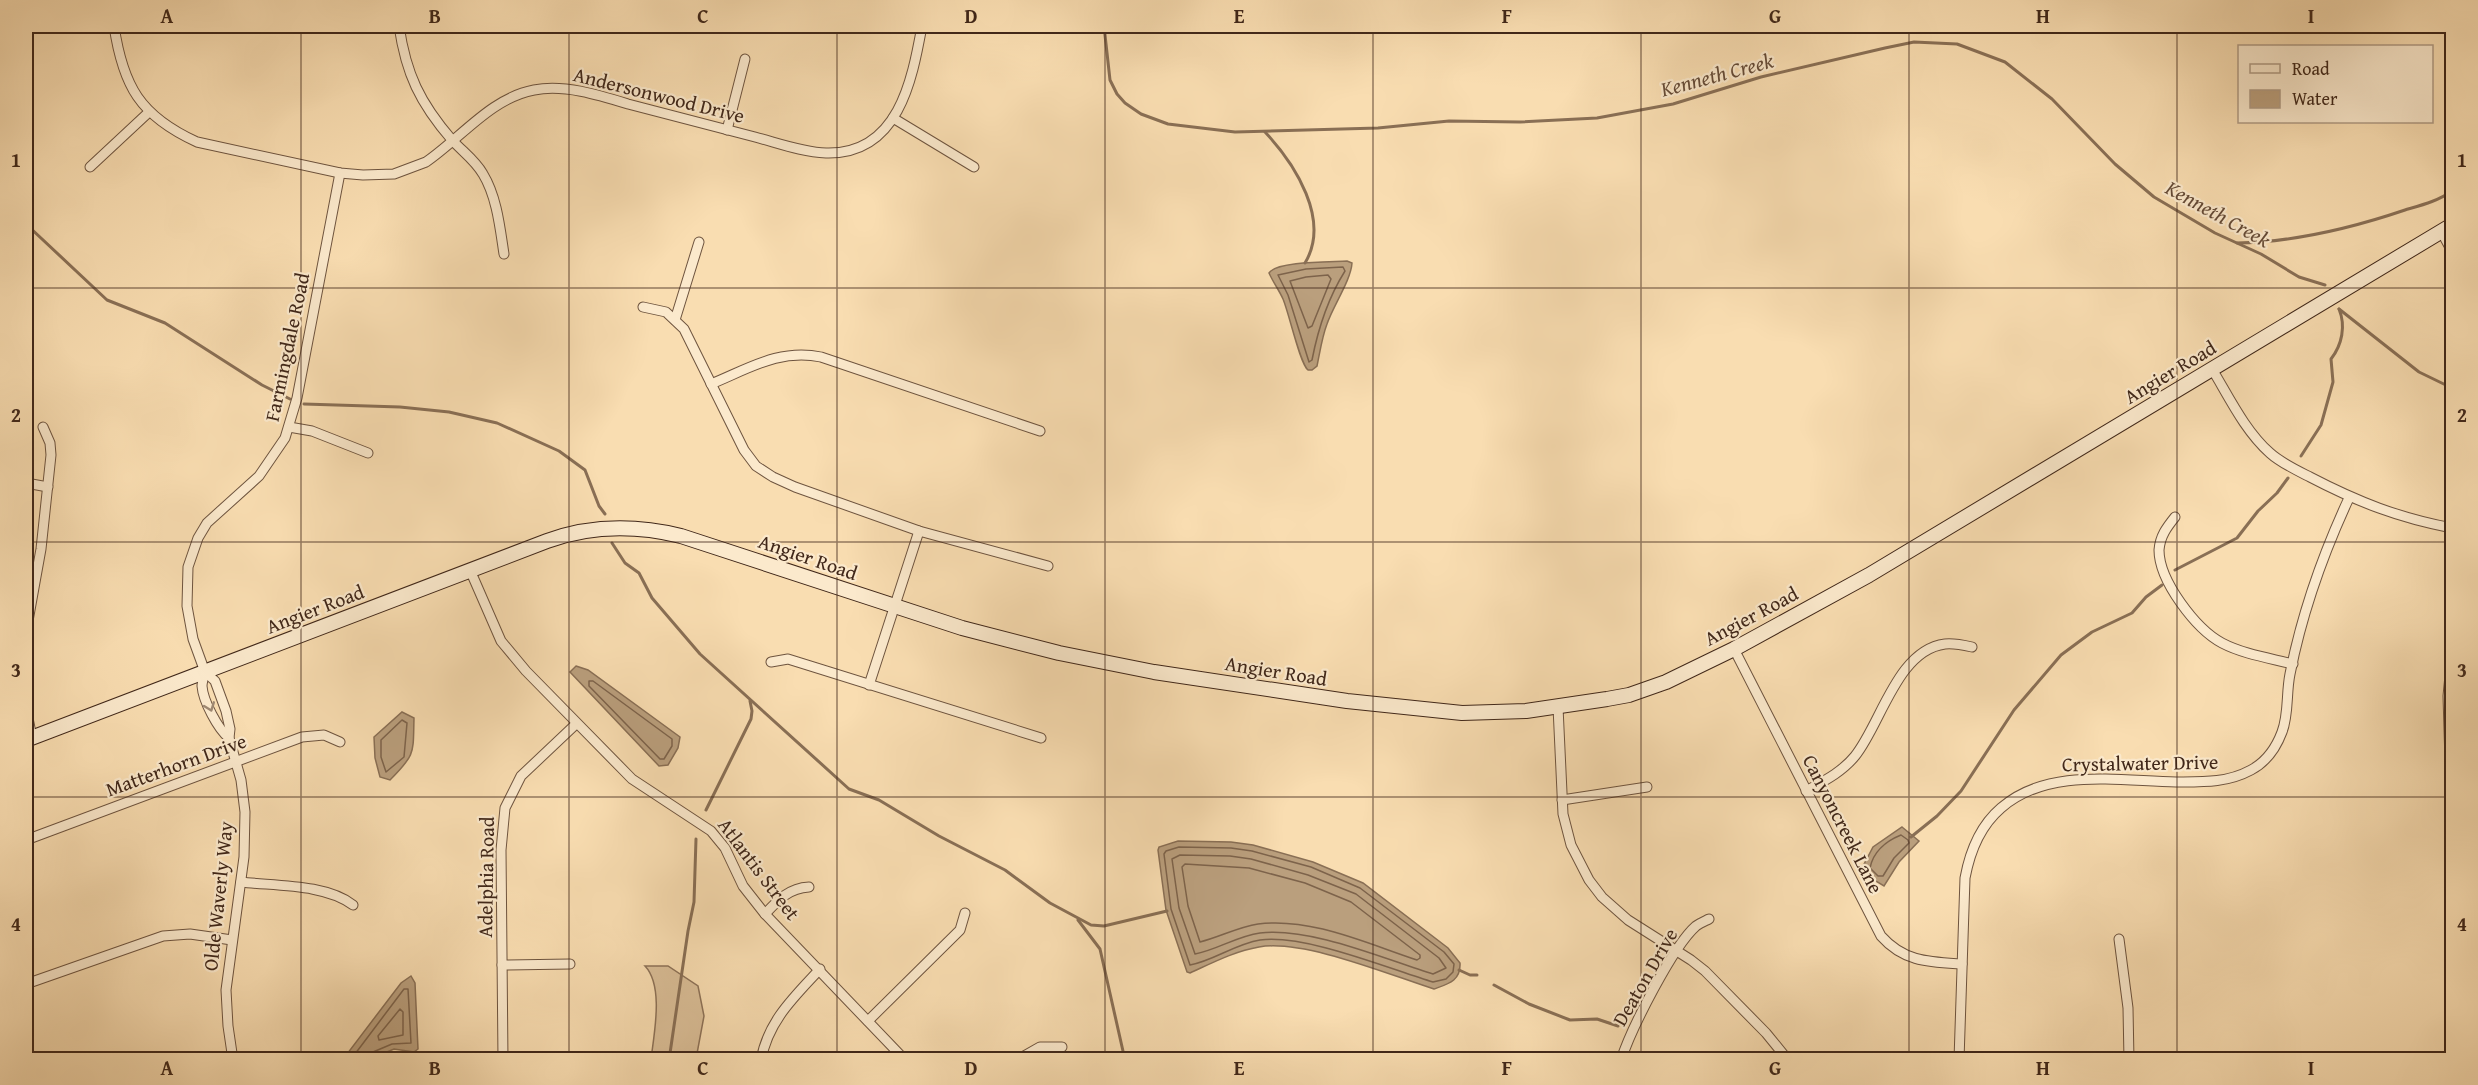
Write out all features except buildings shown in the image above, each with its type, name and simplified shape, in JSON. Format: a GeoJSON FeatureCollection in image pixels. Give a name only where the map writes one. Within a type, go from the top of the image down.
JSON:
{"type":"FeatureCollection","features":[{"type":"Feature","properties":{"kind":"street","name":"Andersonwood Drive"},"geometry":{"type":"LineString","coordinates":[[114,26],[119,58],[125,76],[150,112],[179,133],[197,142],[340,173],[382,176],[426,162],[506,100],[531,91],[551,88],[613,99],[816,152],[844,152],[869,142],[879,135],[893,118],[909,86],[922,26]]}},
{"type":"Feature","properties":{"kind":"street"},"geometry":{"type":"LineString","coordinates":[[399,26],[403,54],[412,83],[435,118],[454,142],[471,158],[490,190],[504,254]]}},
{"type":"Feature","properties":{"kind":"street"},"geometry":{"type":"LineString","coordinates":[[727,130],[745,59]]}},
{"type":"Feature","properties":{"kind":"street"},"geometry":{"type":"LineString","coordinates":[[90,167],[150,112]]}},
{"type":"Feature","properties":{"kind":"street"},"geometry":{"type":"LineString","coordinates":[[893,118],[974,166]]}},
{"type":"Feature","properties":{"kind":"street","name":"Farmingdale Road"},"geometry":{"type":"LineString","coordinates":[[205,672],[193,639],[187,606],[186,584],[191,554],[207,524],[268,465],[281,446],[289,427],[297,398],[340,173]]}},
{"type":"Feature","properties":{"kind":"street"},"geometry":{"type":"LineString","coordinates":[[2447,228],[2452,251]]}},
{"type":"Feature","properties":{"kind":"street","name":"Angier Road"},"geometry":{"type":"LineString","coordinates":[[29,739],[470,570],[566,535],[601,529],[639,529],[670,533],[962,628],[1059,653],[1154,672],[1321,698],[1462,713],[1484,714],[1558,707],[1618,697],[1646,689],[1734,649],[1869,575],[2212,369],[2312,312],[2447,228]]}},
{"type":"Feature","properties":{"kind":"street"},"geometry":{"type":"LineString","coordinates":[[675,320],[699,242]]}},
{"type":"Feature","properties":{"kind":"street"},"geometry":{"type":"LineString","coordinates":[[643,307],[666,312],[684,329],[744,450],[756,466],[773,477],[795,488],[919,531],[1048,566]]}},
{"type":"Feature","properties":{"kind":"street"},"geometry":{"type":"LineString","coordinates":[[711,384],[784,354],[804,353],[1040,431]]}},
{"type":"Feature","properties":{"kind":"street"},"geometry":{"type":"LineString","coordinates":[[2212,369],[2251,430],[2270,453],[2349,498],[2416,522],[2452,528]]}},
{"type":"Feature","properties":{"kind":"street"},"geometry":{"type":"LineString","coordinates":[[26,632],[39,565],[48,487],[51,449],[43,427]]}},
{"type":"Feature","properties":{"kind":"street"},"geometry":{"type":"LineString","coordinates":[[289,427],[312,431],[368,453]]}},
{"type":"Feature","properties":{"kind":"street"},"geometry":{"type":"LineString","coordinates":[[26,483],[48,487]]}},
{"type":"Feature","properties":{"kind":"street","name":"Crystalwater Drive"},"geometry":{"type":"LineString","coordinates":[[1959,1059],[1968,859],[1978,837],[1995,814],[2024,792],[2061,780],[2208,782],[2225,780],[2250,771],[2267,758],[2282,733],[2293,664],[2318,571],[2349,498]]}},
{"type":"Feature","properties":{"kind":"street"},"geometry":{"type":"LineString","coordinates":[[2175,517],[2164,531],[2160,558],[2172,588],[2192,616],[2212,637],[2230,647],[2293,664]]}},
{"type":"Feature","properties":{"kind":"street"},"geometry":{"type":"LineString","coordinates":[[869,685],[919,531]]}},
{"type":"Feature","properties":{"kind":"street","name":"Atlantis Street"},"geometry":{"type":"LineString","coordinates":[[470,570],[501,641],[576,724],[632,779],[711,831],[725,848],[743,886],[765,914],[905,1059]]}},
{"type":"Feature","properties":{"kind":"street"},"geometry":{"type":"LineString","coordinates":[[1806,791],[1830,777],[1853,759],[1867,739],[1892,689],[1916,659],[1941,644],[1972,646]]}},
{"type":"Feature","properties":{"kind":"street","name":"Canyoncreek Lane"},"geometry":{"type":"LineString","coordinates":[[1734,649],[1876,928],[1890,946],[1907,957],[1919,962],[1962,964]]}},
{"type":"Feature","properties":{"kind":"street"},"geometry":{"type":"LineString","coordinates":[[2452,656],[2448,696],[2452,827]]}},
{"type":"Feature","properties":{"kind":"street"},"geometry":{"type":"LineString","coordinates":[[771,662],[788,659],[1041,738]]}},
{"type":"Feature","properties":{"kind":"street","name":"Olde Waverly Way"},"geometry":{"type":"LineString","coordinates":[[229,738],[222,732],[210,709],[202,686],[205,672],[215,681],[223,703],[230,729],[229,738],[243,790],[246,823],[226,1002],[233,1059]]}},
{"type":"Feature","properties":{"kind":"street"},"geometry":{"type":"LineString","coordinates":[[1558,707],[1562,800],[1567,833],[1576,858],[1589,880],[1602,897],[1628,920],[1705,971],[1766,1033],[1788,1059]]}},
{"type":"Feature","properties":{"kind":"street"},"geometry":{"type":"LineString","coordinates":[[26,708],[29,739]]}},
{"type":"Feature","properties":{"kind":"street","name":"Adelphia Road"},"geometry":{"type":"LineString","coordinates":[[503,1059],[501,850],[505,808],[521,776],[576,724]]}},
{"type":"Feature","properties":{"kind":"street","name":"Matterhorn Drive"},"geometry":{"type":"LineString","coordinates":[[26,840],[309,735],[324,735],[340,742]]}},
{"type":"Feature","properties":{"kind":"street"},"geometry":{"type":"LineString","coordinates":[[1562,800],[1647,787]]}},
{"type":"Feature","properties":{"kind":"street"},"geometry":{"type":"LineString","coordinates":[[241,882],[327,892],[341,896],[353,905]]}},
{"type":"Feature","properties":{"kind":"street"},"geometry":{"type":"LineString","coordinates":[[765,914],[788,892],[808,887]]}},
{"type":"Feature","properties":{"kind":"street"},"geometry":{"type":"LineString","coordinates":[[868,1021],[960,930],[965,913]]}},
{"type":"Feature","properties":{"kind":"street","name":"Deaton Drive"},"geometry":{"type":"LineString","coordinates":[[1621,1059],[1638,1020],[1677,951],[1696,926],[1708,919]]}},
{"type":"Feature","properties":{"kind":"street"},"geometry":{"type":"LineString","coordinates":[[26,983],[163,936],[190,934],[232,940]]}},
{"type":"Feature","properties":{"kind":"street"},"geometry":{"type":"LineString","coordinates":[[2119,939],[2128,1008],[2129,1059]]}},
{"type":"Feature","properties":{"kind":"street"},"geometry":{"type":"LineString","coordinates":[[502,965],[570,964]]}},
{"type":"Feature","properties":{"kind":"street"},"geometry":{"type":"LineString","coordinates":[[761,1059],[769,1030],[782,1009],[820,969]]}},
{"type":"Feature","properties":{"kind":"street"},"geometry":{"type":"LineString","coordinates":[[1017,1059],[1040,1047],[1062,1047]]}},
{"type":"Feature","properties":{"kind":"shaded area"},"geometry":{"type":"Polygon","coordinates":[[[645,966],[668,966],[698,986],[704,1016],[696,1059],[651,1059],[656,998],[651,975],[645,966]]]}},
{"type":"Feature","properties":{"kind":"water"},"geometry":{"type":"Polygon","coordinates":[[[1347,261],[1352,263],[1351,270],[1327,324],[1317,366],[1308,370],[1283,299],[1269,273],[1282,266],[1293,264],[1347,261]]]}},
{"type":"Feature","properties":{"kind":"water"},"geometry":{"type":"Polygon","coordinates":[[[576,666],[588,670],[680,737],[678,748],[668,765],[659,766],[570,672],[576,666]]]}},
{"type":"Feature","properties":{"kind":"water"},"geometry":{"type":"Polygon","coordinates":[[[402,712],[414,718],[413,746],[405,764],[390,780],[380,777],[375,758],[374,737],[402,712]]]}},
{"type":"Feature","properties":{"kind":"water"},"geometry":{"type":"Polygon","coordinates":[[[1902,827],[1919,841],[1899,862],[1884,886],[1862,868],[1873,847],[1902,827]]]}},
{"type":"Feature","properties":{"kind":"water"},"geometry":{"type":"Polygon","coordinates":[[[1178,841],[1231,842],[1253,845],[1313,862],[1363,883],[1448,948],[1460,963],[1458,974],[1453,981],[1434,989],[1322,953],[1277,946],[1241,951],[1190,973],[1187,972],[1166,910],[1158,850],[1159,847],[1178,841]]]}},
{"type":"Feature","properties":{"kind":"water"},"geometry":{"type":"Polygon","coordinates":[[[411,976],[415,983],[418,1049],[414,1052],[394,1049],[370,1059],[349,1059],[347,1054],[401,983],[411,976]]]}},
{"type":"Feature","properties":{"kind":"waterway","name":"Kenneth Creek"},"geometry":{"type":"LineString","coordinates":[[1104,26],[1110,80],[1125,103],[1141,114],[1168,124],[1235,132],[1378,128],[1449,121],[1520,122],[1597,118],[1673,104],[1761,77],[1914,42],[1957,44],[2005,62],[2052,99],[2115,164],[2154,197],[2215,233],[2261,254],[2299,277],[2325,285]]}},
{"type":"Feature","properties":{"kind":"waterway"},"geometry":{"type":"LineString","coordinates":[[1265,132],[1298,176],[1312,211],[1314,229],[1312,246],[1305,263]]}},
{"type":"Feature","properties":{"kind":"waterway"},"geometry":{"type":"LineString","coordinates":[[2237,243],[2301,237],[2343,228],[2424,204],[2452,191]]}},
{"type":"Feature","properties":{"kind":"waterway"},"geometry":{"type":"LineString","coordinates":[[26,224],[107,300],[165,323],[262,385],[290,399]]}},
{"type":"Feature","properties":{"kind":"waterway","name":"Kenneth Creek"},"geometry":{"type":"LineString","coordinates":[[2339,309],[2419,372],[2452,388]]}},
{"type":"Feature","properties":{"kind":"waterway"},"geometry":{"type":"LineString","coordinates":[[2301,456],[2321,425],[2333,382],[2331,359],[2338,348],[2342,329],[2339,309]]}},
{"type":"Feature","properties":{"kind":"waterway"},"geometry":{"type":"LineString","coordinates":[[304,404],[400,407],[449,412],[497,423],[559,451],[585,470],[599,506],[605,514]]}},
{"type":"Feature","properties":{"kind":"waterway"},"geometry":{"type":"LineString","coordinates":[[2175,570],[2237,538],[2288,478]]}},
{"type":"Feature","properties":{"kind":"waterway"},"geometry":{"type":"LineString","coordinates":[[612,543],[625,563],[639,573],[652,598],[700,654],[849,789],[879,800],[939,836],[1005,870],[1050,903],[1091,925],[1104,926],[1167,911]]}},
{"type":"Feature","properties":{"kind":"waterway"},"geometry":{"type":"LineString","coordinates":[[1911,837],[1937,816],[1961,791],[2014,710],[2061,655],[2092,632],[2132,613],[2146,597],[2162,585]]}},
{"type":"Feature","properties":{"kind":"waterway"},"geometry":{"type":"LineString","coordinates":[[706,810],[751,719],[750,701]]}},
{"type":"Feature","properties":{"kind":"waterway"},"geometry":{"type":"LineString","coordinates":[[669,1060],[694,902],[696,839]]}},
{"type":"Feature","properties":{"kind":"waterway"},"geometry":{"type":"LineString","coordinates":[[1078,920],[1100,949],[1125,1060]]}},
{"type":"Feature","properties":{"kind":"waterway"},"geometry":{"type":"LineString","coordinates":[[1459,970],[1470,975],[1477,975]]}},
{"type":"Feature","properties":{"kind":"waterway"},"geometry":{"type":"LineString","coordinates":[[1494,985],[1529,1004],[1570,1020],[1597,1019],[1618,1026]]}},
{"type":"Feature","properties":{"kind":"waterway"},"geometry":{"type":"LineString","coordinates":[[1646,1053],[1652,1060]]}}]}
